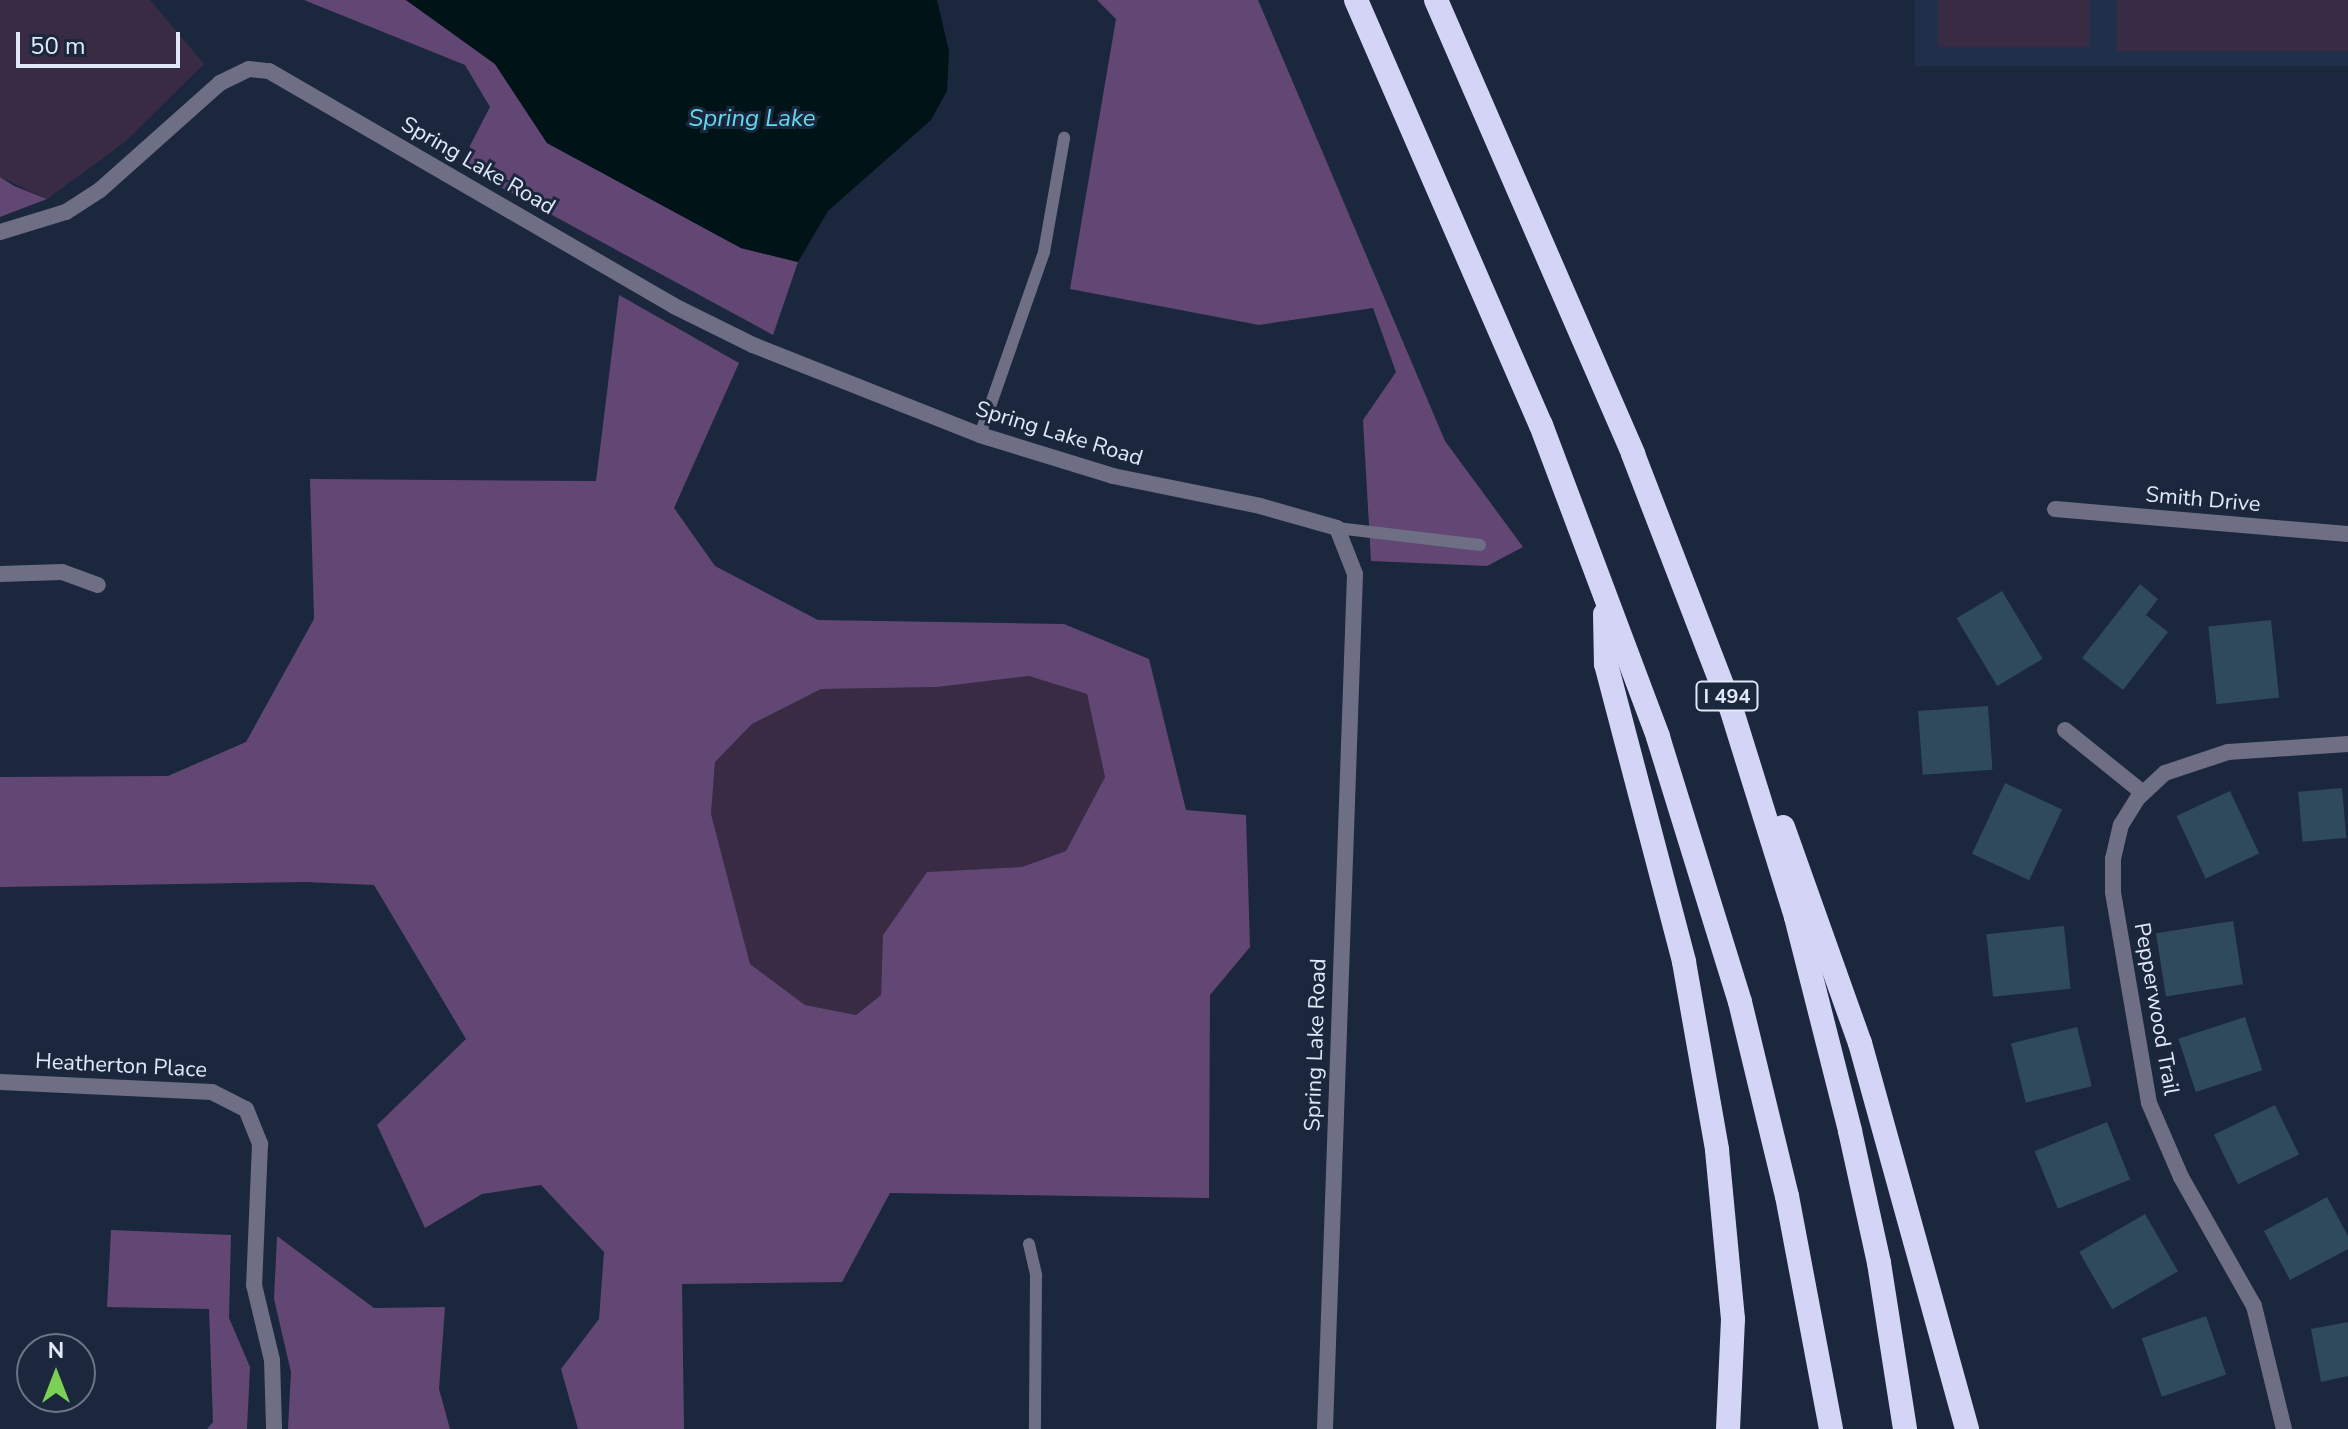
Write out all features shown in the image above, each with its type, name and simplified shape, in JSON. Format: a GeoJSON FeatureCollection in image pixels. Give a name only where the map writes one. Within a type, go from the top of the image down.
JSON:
{"type":"FeatureCollection","features":[{"type":"Feature","properties":{"kind":"highway"},"geometry":{"type":"LineString","coordinates":[[1356,0],[1541,425],[1658,737],[1740,1002],[1787,1196],[1831,1429]]}},
{"type":"Feature","properties":{"kind":"highway","name":"I 494"},"geometry":{"type":"LineString","coordinates":[[1436,0],[1633,454],[1735,721],[1796,917],[1853,1145],[1879,1263],[1905,1429]]}},
{"type":"Feature","properties":{"kind":"highway"},"geometry":{"type":"LineString","coordinates":[[1605,596],[1606,664],[1684,962],[1717,1150],[1733,1319],[1728,1429]]}},
{"type":"Feature","properties":{"kind":"highway"},"geometry":{"type":"LineString","coordinates":[[1735,721],[1797,858],[1829,948],[1967,1429]]}},
{"type":"Feature","properties":{"kind":"street","name":"Spring Lake Road"},"geometry":{"type":"LineString","coordinates":[[0,232],[66,212],[100,190],[220,83],[249,69],[269,71],[674,306],[753,345],[980,435],[1113,476],[1260,506],[1337,528],[1355,574],[1325,1429]]}},
{"type":"Feature","properties":{"kind":"street","name":"Smith Drive"},"geometry":{"type":"LineString","coordinates":[[2055,509],[2348,534]]}},
{"type":"Feature","properties":{"kind":"street"},"geometry":{"type":"LineString","coordinates":[[0,574],[62,572],[98,585]]}},
{"type":"Feature","properties":{"kind":"street"},"geometry":{"type":"LineString","coordinates":[[2065,730],[2143,793]]}},
{"type":"Feature","properties":{"kind":"street","name":"Pepperwood Trail"},"geometry":{"type":"LineString","coordinates":[[2284,1429],[2272,1363],[2254,1306],[2181,1177],[2149,1103],[2113,892],[2121,825],[2143,793],[2165,773],[2195,759],[2348,744]]}},
{"type":"Feature","properties":{"kind":"street","name":"Heatherton Place"},"geometry":{"type":"LineString","coordinates":[[0,1082],[212,1092],[246,1109],[260,1144],[254,1285],[276,1389],[274,1429]]}},
{"type":"Feature","properties":{"kind":"lane"},"geometry":{"type":"LineString","coordinates":[[980,435],[1044,252],[1064,138]]}},
{"type":"Feature","properties":{"kind":"lane"},"geometry":{"type":"LineString","coordinates":[[1337,528],[1480,545]]}},
{"type":"Feature","properties":{"kind":"lane"},"geometry":{"type":"LineString","coordinates":[[1029,1244],[1036,1275],[1035,1429]]}},
{"type":"Feature","properties":{"kind":"shaded area"},"geometry":{"type":"Polygon","coordinates":[[[0,0],[150,0],[204,64],[125,142],[47,199],[0,177],[0,0]]]}},
{"type":"Feature","properties":{"kind":"shaded area"},"geometry":{"type":"Polygon","coordinates":[[[304,0],[406,0],[495,64],[547,143],[741,248],[798,262],[773,335],[460,165],[490,107],[465,65],[304,0]]]}},
{"type":"Feature","properties":{"kind":"shaded area"},"geometry":{"type":"Polygon","coordinates":[[[1097,0],[1258,0],[1445,441],[1523,547],[1487,566],[1371,561],[1363,420],[1396,372],[1373,308],[1259,325],[1070,289],[1116,19],[1097,0]]]}},
{"type":"Feature","properties":{"kind":"shaded area"},"geometry":{"type":"Polygon","coordinates":[[[1915,0],[2348,0],[2348,66],[1915,66],[1915,0]]]}},
{"type":"Feature","properties":{"kind":"shaded area"},"geometry":{"type":"Polygon","coordinates":[[[1938,0],[2089,0],[2089,47],[1938,47],[1938,0]]]}},
{"type":"Feature","properties":{"kind":"shaded area"},"geometry":{"type":"Polygon","coordinates":[[[2117,0],[2348,0],[2348,51],[2117,51],[2117,0]]]}},
{"type":"Feature","properties":{"kind":"shaded area"},"geometry":{"type":"Polygon","coordinates":[[[0,177],[14,186],[47,199],[0,217],[0,177]]]}},
{"type":"Feature","properties":{"kind":"shaded area"},"geometry":{"type":"Polygon","coordinates":[[[619,295],[739,363],[674,508],[715,566],[818,620],[1064,624],[1149,659],[1186,810],[1246,815],[1250,947],[1210,995],[1209,1198],[890,1193],[842,1282],[682,1284],[684,1429],[578,1429],[561,1369],[599,1319],[604,1252],[541,1185],[482,1194],[425,1228],[377,1125],[466,1039],[374,885],[306,882],[0,887],[0,777],[168,776],[246,742],[314,619],[310,479],[596,481],[619,295]],[[1029,676],[937,687],[821,689],[752,724],[715,762],[711,814],[750,964],[805,1005],[856,1015],[881,995],[883,935],[927,872],[1022,867],[1066,851],[1105,777],[1087,694],[1029,676]]]}},
{"type":"Feature","properties":{"kind":"shaded area"},"geometry":{"type":"Polygon","coordinates":[[[1029,676],[1087,694],[1105,777],[1066,851],[1022,867],[927,872],[883,935],[881,995],[856,1015],[805,1005],[750,964],[711,814],[715,762],[752,724],[821,689],[937,687],[1029,676]]]}},
{"type":"Feature","properties":{"kind":"shaded area"},"geometry":{"type":"Polygon","coordinates":[[[111,1230],[231,1235],[229,1318],[250,1367],[247,1429],[207,1429],[213,1422],[209,1309],[107,1307],[111,1230]]]}},
{"type":"Feature","properties":{"kind":"shaded area"},"geometry":{"type":"Polygon","coordinates":[[[277,1236],[374,1308],[445,1307],[439,1389],[450,1429],[288,1429],[291,1372],[274,1299],[277,1236]]]}},
{"type":"Feature","properties":{"kind":"water","name":"Spring Lake"},"geometry":{"type":"Polygon","coordinates":[[[406,0],[937,0],[949,51],[947,91],[931,120],[828,211],[798,262],[741,248],[547,143],[495,64],[406,0]]]}},
{"type":"Feature","properties":{"kind":"building"},"geometry":{"type":"Polygon","coordinates":[[[2140,584],[2158,599],[2146,615],[2168,632],[2123,690],[2082,658],[2140,584]]]}},
{"type":"Feature","properties":{"kind":"building"},"geometry":{"type":"Polygon","coordinates":[[[2002,591],[2043,659],[1997,686],[1957,618],[2002,591]]]}},
{"type":"Feature","properties":{"kind":"building"},"geometry":{"type":"Polygon","coordinates":[[[2271,620],[2279,698],[2216,704],[2208,627],[2271,620]]]}},
{"type":"Feature","properties":{"kind":"building"},"geometry":{"type":"Polygon","coordinates":[[[1988,706],[1992,770],[1923,775],[1918,711],[1988,706]]]}},
{"type":"Feature","properties":{"kind":"building"},"geometry":{"type":"Polygon","coordinates":[[[2005,783],[2062,810],[2029,880],[1972,854],[2005,783]]]}},
{"type":"Feature","properties":{"kind":"building"},"geometry":{"type":"Polygon","coordinates":[[[2342,788],[2346,838],[2303,842],[2298,792],[2342,788]]]}},
{"type":"Feature","properties":{"kind":"building"},"geometry":{"type":"Polygon","coordinates":[[[2230,791],[2259,854],[2206,878],[2177,816],[2230,791]]]}},
{"type":"Feature","properties":{"kind":"building"},"geometry":{"type":"Polygon","coordinates":[[[2233,921],[2243,984],[2166,996],[2156,933],[2233,921]]]}},
{"type":"Feature","properties":{"kind":"building"},"geometry":{"type":"Polygon","coordinates":[[[2064,926],[2071,989],[1993,997],[1986,934],[2064,926]]]}},
{"type":"Feature","properties":{"kind":"building"},"geometry":{"type":"Polygon","coordinates":[[[2245,1017],[2262,1070],[2196,1092],[2178,1039],[2245,1017]]]}},
{"type":"Feature","properties":{"kind":"building"},"geometry":{"type":"Polygon","coordinates":[[[2077,1027],[2092,1086],[2026,1103],[2011,1043],[2077,1027]]]}},
{"type":"Feature","properties":{"kind":"building"},"geometry":{"type":"Polygon","coordinates":[[[2275,1105],[2299,1154],[2238,1184],[2214,1135],[2275,1105]]]}},
{"type":"Feature","properties":{"kind":"building"},"geometry":{"type":"Polygon","coordinates":[[[2107,1122],[2130,1179],[2058,1209],[2035,1151],[2107,1122]]]}},
{"type":"Feature","properties":{"kind":"building"},"geometry":{"type":"Polygon","coordinates":[[[2327,1197],[2348,1236],[2348,1249],[2290,1280],[2264,1231],[2327,1197]]]}},
{"type":"Feature","properties":{"kind":"building"},"geometry":{"type":"Polygon","coordinates":[[[2145,1214],[2178,1271],[2112,1309],[2079,1252],[2145,1214]]]}},
{"type":"Feature","properties":{"kind":"building"},"geometry":{"type":"Polygon","coordinates":[[[2206,1316],[2226,1375],[2162,1397],[2142,1338],[2206,1316]]]}},
{"type":"Feature","properties":{"kind":"building"},"geometry":{"type":"Polygon","coordinates":[[[2348,1322],[2348,1376],[2321,1382],[2311,1329],[2348,1322]]]}}]}
